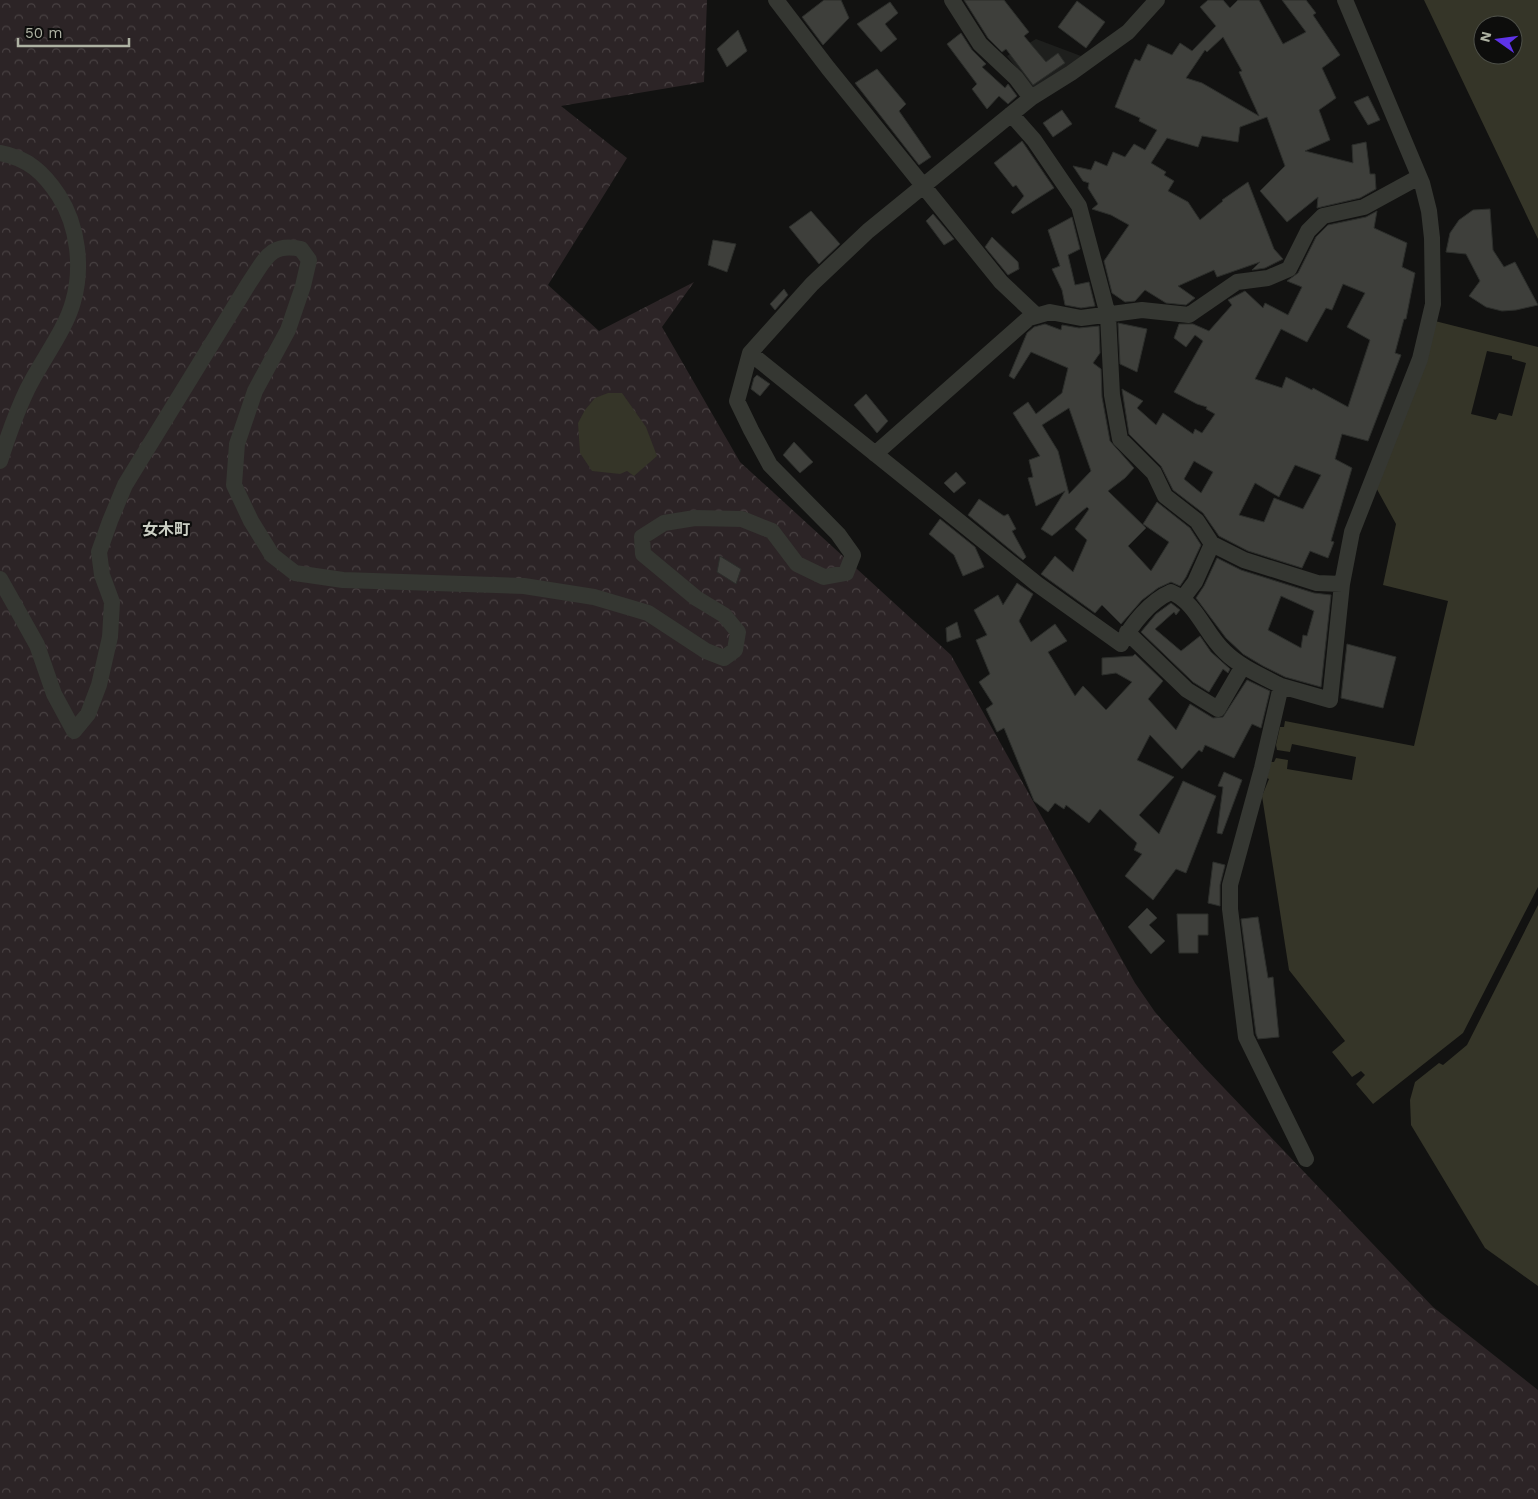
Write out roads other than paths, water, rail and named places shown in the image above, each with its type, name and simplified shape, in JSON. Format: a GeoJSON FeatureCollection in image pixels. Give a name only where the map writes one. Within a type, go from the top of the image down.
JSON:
{"type":"FeatureCollection","features":[{"type":"Feature","properties":{"kind":"street"},"geometry":{"type":"LineString","coordinates":[[776,0],[828,68],[1001,282],[1038,316]]}},
{"type":"Feature","properties":{"kind":"street"},"geometry":{"type":"LineString","coordinates":[[952,0],[980,44],[1016,78],[1030,98]]}},
{"type":"Feature","properties":{"kind":"street"},"geometry":{"type":"LineString","coordinates":[[0,579],[37,645],[54,694],[74,731],[88,714],[99,685],[110,637],[112,602],[102,575],[99,552],[125,485],[249,283],[270,252],[286,246],[301,250],[309,260],[303,286],[288,330],[255,391],[237,444],[234,485],[251,521],[272,555],[295,573],[343,580],[524,586],[594,597],[648,613],[706,651],[724,658],[735,650],[738,632],[724,615],[696,598],[643,554],[642,537],[664,523],[695,518],[742,519],[772,531],[797,564],[824,577],[846,573],[853,555],[838,534],[770,465],[751,430],[737,401],[750,353],[812,284],[868,231],[925,187],[1030,98],[1071,73],[1128,32],[1157,0]]}},
{"type":"Feature","properties":{"kind":"street"},"geometry":{"type":"LineString","coordinates":[[750,353],[1065,605],[1121,644],[1128,632],[1145,612],[1163,596],[1171,592],[1183,598],[1224,652],[1242,666],[1281,686],[1330,700],[1342,584],[1352,532],[1420,359],[1434,304],[1434,276],[1429,211],[1420,178],[1345,0]]}},
{"type":"Feature","properties":{"kind":"street"},"geometry":{"type":"LineString","coordinates":[[1011,114],[1034,140],[1079,206],[1108,315],[1112,395],[1120,439],[1154,474],[1165,496],[1196,521],[1212,544],[1244,560],[1317,583],[1342,584]]}},
{"type":"Feature","properties":{"kind":"street"},"geometry":{"type":"LineString","coordinates":[[0,153],[14,156],[46,176],[65,205],[74,232],[79,266],[73,303],[28,388],[10,428],[0,460]]}},
{"type":"Feature","properties":{"kind":"street"},"geometry":{"type":"LineString","coordinates":[[875,454],[1029,318],[1050,312],[1081,318],[1142,310],[1189,315],[1237,282],[1268,278],[1289,269],[1308,231],[1323,216],[1364,207],[1420,178]]}},
{"type":"Feature","properties":{"kind":"street"},"geometry":{"type":"LineString","coordinates":[[1183,598],[1195,582],[1212,544]]}},
{"type":"Feature","properties":{"kind":"street"},"geometry":{"type":"LineString","coordinates":[[1128,632],[1187,690],[1218,709],[1242,666]]}},
{"type":"Feature","properties":{"kind":"street"},"geometry":{"type":"LineString","coordinates":[[1281,686],[1262,768],[1230,885],[1230,909],[1246,1037],[1306,1159]]}},
{"type":"Feature","properties":{"kind":"district","name":"女木町"},"geometry":{"type":"Point","coordinates":[166,529]}}]}
